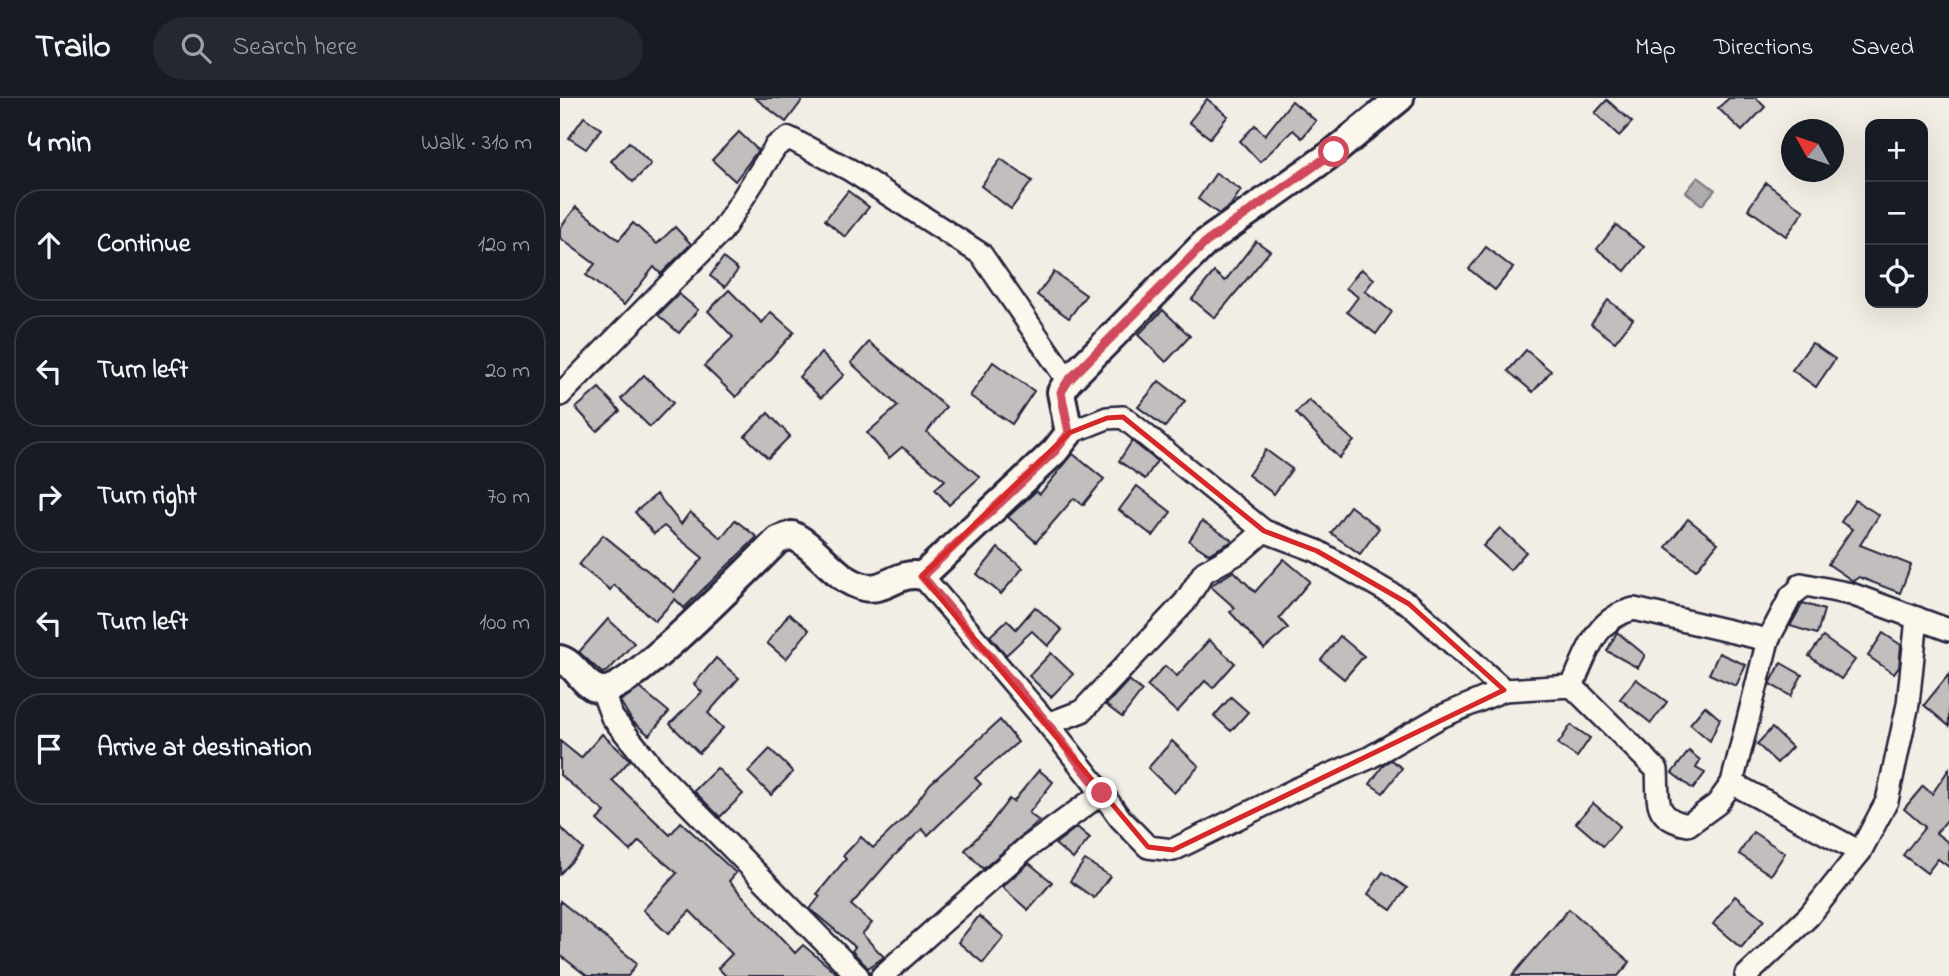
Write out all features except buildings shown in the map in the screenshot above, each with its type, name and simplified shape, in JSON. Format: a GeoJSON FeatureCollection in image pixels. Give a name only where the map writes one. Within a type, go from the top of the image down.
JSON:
{"type":"FeatureCollection","features":[{"type":"Feature","properties":{"kind":"street"},"geometry":{"type":"LineString","coordinates":[[1069,433],[1061,392],[1068,381],[1205,243],[1334,152],[1399,98]]}},
{"type":"Feature","properties":{"kind":"street"},"geometry":{"type":"LineString","coordinates":[[560,395],[722,231],[776,146],[789,138],[850,170],[981,254],[1068,381]]}},
{"type":"Feature","properties":{"kind":"street"},"geometry":{"type":"LineString","coordinates":[[922,576],[1055,451],[1069,433],[1107,418],[1123,417],[1264,531],[1317,551],[1409,604],[1504,690]]}},
{"type":"Feature","properties":{"kind":"street"},"geometry":{"type":"LineString","coordinates":[[1048,724],[1083,711],[1185,601],[1204,572],[1240,552],[1264,531]]}},
{"type":"Feature","properties":{"kind":"street"},"geometry":{"type":"LineString","coordinates":[[603,690],[621,682],[673,642],[778,540],[792,535],[812,547],[848,581],[867,587],[883,586],[899,576],[922,576],[1048,724],[1120,818],[1148,847],[1173,850],[1297,789],[1369,758],[1440,717],[1504,690],[1572,686],[1657,770],[1656,801],[1672,822],[1688,825],[1717,804],[1732,783],[1768,640],[1791,596],[1802,587],[1801,584],[1851,594],[1949,630]]}},
{"type":"Feature","properties":{"kind":"street"},"geometry":{"type":"LineString","coordinates":[[1572,686],[1604,622],[1616,613],[1633,609],[1768,640]]}},
{"type":"Feature","properties":{"kind":"street"},"geometry":{"type":"LineString","coordinates":[[1746,976],[1809,916],[1860,852],[1888,801],[1908,704],[1917,618]]}},
{"type":"Feature","properties":{"kind":"street"},"geometry":{"type":"LineString","coordinates":[[561,657],[587,682],[603,690],[612,717],[655,770],[858,976]]}},
{"type":"Feature","properties":{"kind":"street"},"geometry":{"type":"LineString","coordinates":[[1732,783],[1860,852]]}},
{"type":"Feature","properties":{"kind":"street"},"geometry":{"type":"LineString","coordinates":[[883,976],[1024,850],[1102,793]]}},
{"type":"Feature","properties":{"kind":"highlighted area"},"geometry":{"type":"Polygon","coordinates":[[[1123,417],[1264,531],[1317,551],[1409,604],[1504,690],[1173,850],[1148,847],[922,576],[1069,433],[1107,418],[1123,417]]]}},
{"type":"Feature","properties":{"kind":"shaded area"},"geometry":{"type":"Polygon","coordinates":[[[1698,177],[1715,190],[1702,205],[1686,192],[1698,177]]]}},
{"type":"Feature","properties":{"kind":"route"},"geometry":{"type":"LineString","coordinates":[[1102,793],[1048,724],[922,576],[1055,451],[1069,433],[1061,392],[1068,381],[1142,310],[1205,243],[1334,152]]}}]}
